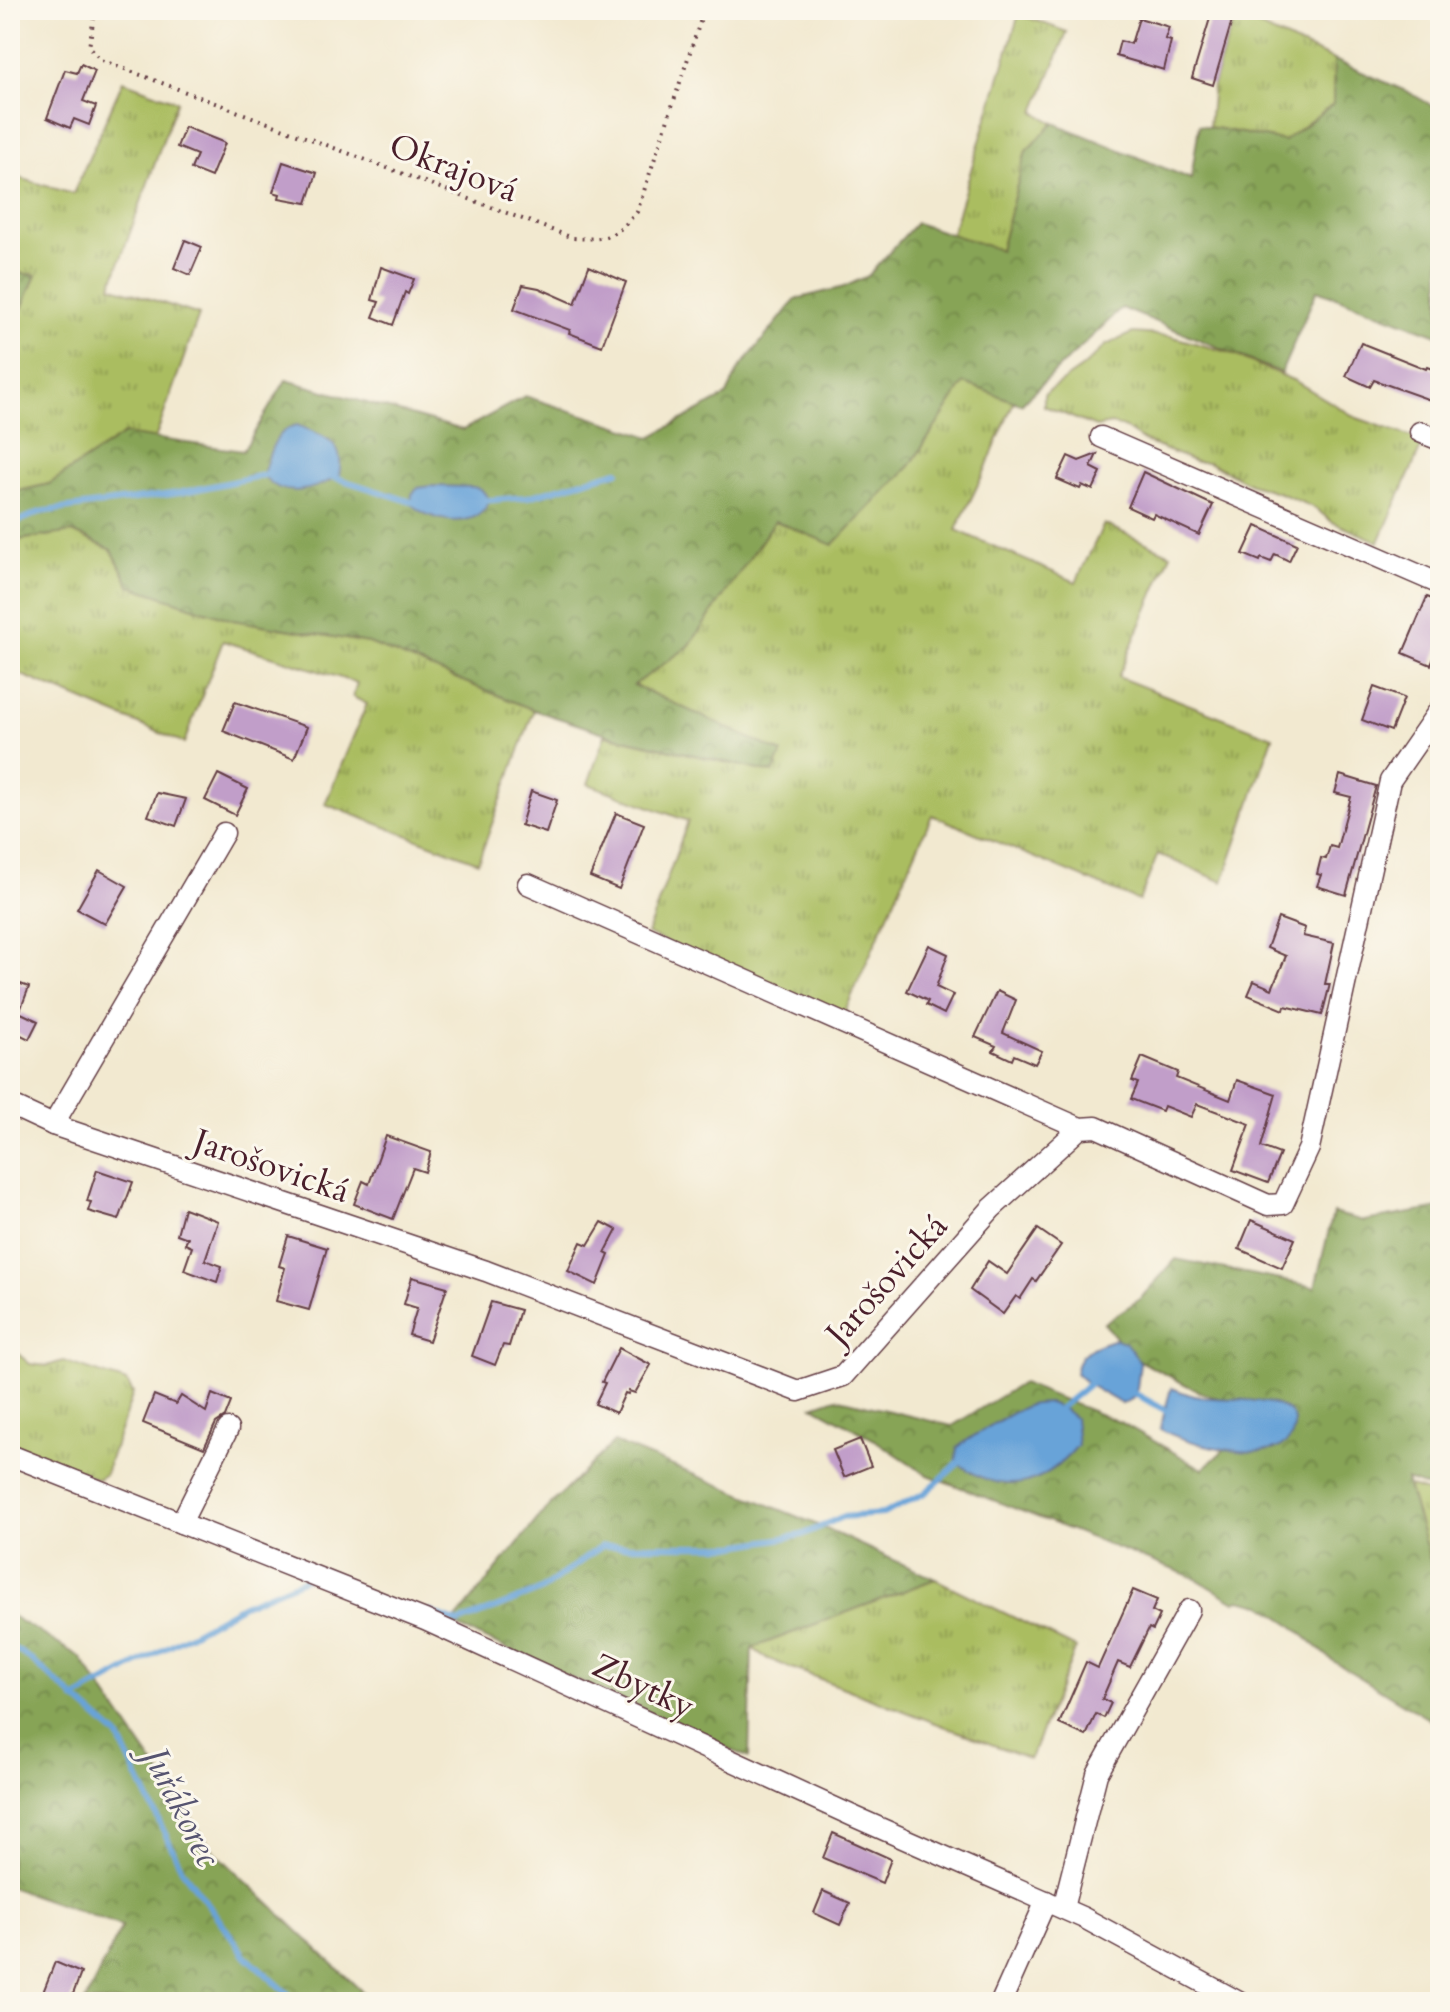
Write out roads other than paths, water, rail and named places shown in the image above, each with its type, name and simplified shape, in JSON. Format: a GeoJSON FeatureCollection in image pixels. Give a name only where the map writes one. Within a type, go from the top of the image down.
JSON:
{"type":"FeatureCollection","features":[{"type":"Feature","properties":{"kind":"street"},"geometry":{"type":"LineString","coordinates":[[1420,432],[1440,440]]}},
{"type":"Feature","properties":{"kind":"street"},"geometry":{"type":"LineString","coordinates":[[1101,437],[1440,584]]}},
{"type":"Feature","properties":{"kind":"street"},"geometry":{"type":"LineString","coordinates":[[528,884],[1080,1128],[1096,1127],[1268,1205],[1283,1204],[1309,1148],[1390,781],[1440,709]]}},
{"type":"Feature","properties":{"kind":"street"},"geometry":{"type":"LineString","coordinates":[[53,1125],[224,833]]}},
{"type":"Feature","properties":{"kind":"street","name":"Jarošovická"},"geometry":{"type":"LineString","coordinates":[[10,1105],[53,1125],[486,1271],[798,1391],[843,1376],[991,1209],[1080,1128]]}},
{"type":"Feature","properties":{"kind":"street"},"geometry":{"type":"LineString","coordinates":[[181,1523],[228,1429]]}},
{"type":"Feature","properties":{"kind":"street","name":"Zbytky"},"geometry":{"type":"LineString","coordinates":[[10,1455],[425,1620],[1054,1905],[1239,2002]]}},
{"type":"Feature","properties":{"kind":"street"},"geometry":{"type":"LineString","coordinates":[[1001,2002],[1054,1905],[1097,1774],[1189,1610]]}},
{"type":"Feature","properties":{"kind":"water"},"geometry":{"type":"Polygon","coordinates":[[[297,425],[324,437],[336,447],[339,476],[309,489],[289,490],[271,483],[263,475],[278,438],[297,425]]]}},
{"type":"Feature","properties":{"kind":"water"},"geometry":{"type":"Polygon","coordinates":[[[473,487],[481,489],[490,500],[483,511],[466,520],[436,518],[411,504],[412,494],[418,488],[473,487]]]}},
{"type":"Feature","properties":{"kind":"water"},"geometry":{"type":"Polygon","coordinates":[[[1116,1339],[1125,1342],[1140,1362],[1137,1389],[1132,1399],[1122,1404],[1089,1385],[1076,1373],[1084,1354],[1095,1346],[1116,1339]]]}},
{"type":"Feature","properties":{"kind":"water"},"geometry":{"type":"Polygon","coordinates":[[[1171,1388],[1194,1396],[1277,1405],[1293,1417],[1292,1435],[1284,1445],[1251,1452],[1209,1446],[1172,1435],[1160,1429],[1171,1388]]]}},
{"type":"Feature","properties":{"kind":"water"},"geometry":{"type":"Polygon","coordinates":[[[1049,1403],[1075,1418],[1078,1445],[1050,1471],[1036,1479],[1006,1484],[990,1481],[956,1462],[957,1448],[981,1431],[1029,1405],[1049,1403]]]}},
{"type":"Feature","properties":{"kind":"waterway"},"geometry":{"type":"LineString","coordinates":[[481,501],[528,497],[618,471]]}},
{"type":"Feature","properties":{"kind":"waterway"},"geometry":{"type":"LineString","coordinates":[[10,525],[40,512],[179,493],[269,474]]}},
{"type":"Feature","properties":{"kind":"waterway"},"geometry":{"type":"LineString","coordinates":[[330,476],[418,504]]}},
{"type":"Feature","properties":{"kind":"waterway"},"geometry":{"type":"LineString","coordinates":[[1055,1412],[1093,1381]]}},
{"type":"Feature","properties":{"kind":"waterway"},"geometry":{"type":"LineString","coordinates":[[1130,1391],[1165,1410]]}},
{"type":"Feature","properties":{"kind":"waterway"},"geometry":{"type":"LineString","coordinates":[[428,1611],[458,1623],[541,1590],[602,1546],[735,1546],[802,1535],[842,1517],[883,1514],[925,1493],[963,1459]]}},
{"type":"Feature","properties":{"kind":"waterway"},"geometry":{"type":"LineString","coordinates":[[74,1699],[243,1605],[305,1579]]}},
{"type":"Feature","properties":{"kind":"waterway","name":"Juřákorec"},"geometry":{"type":"LineString","coordinates":[[10,1646],[29,1658],[118,1736],[183,1871],[246,1956],[297,2002]]}}]}
